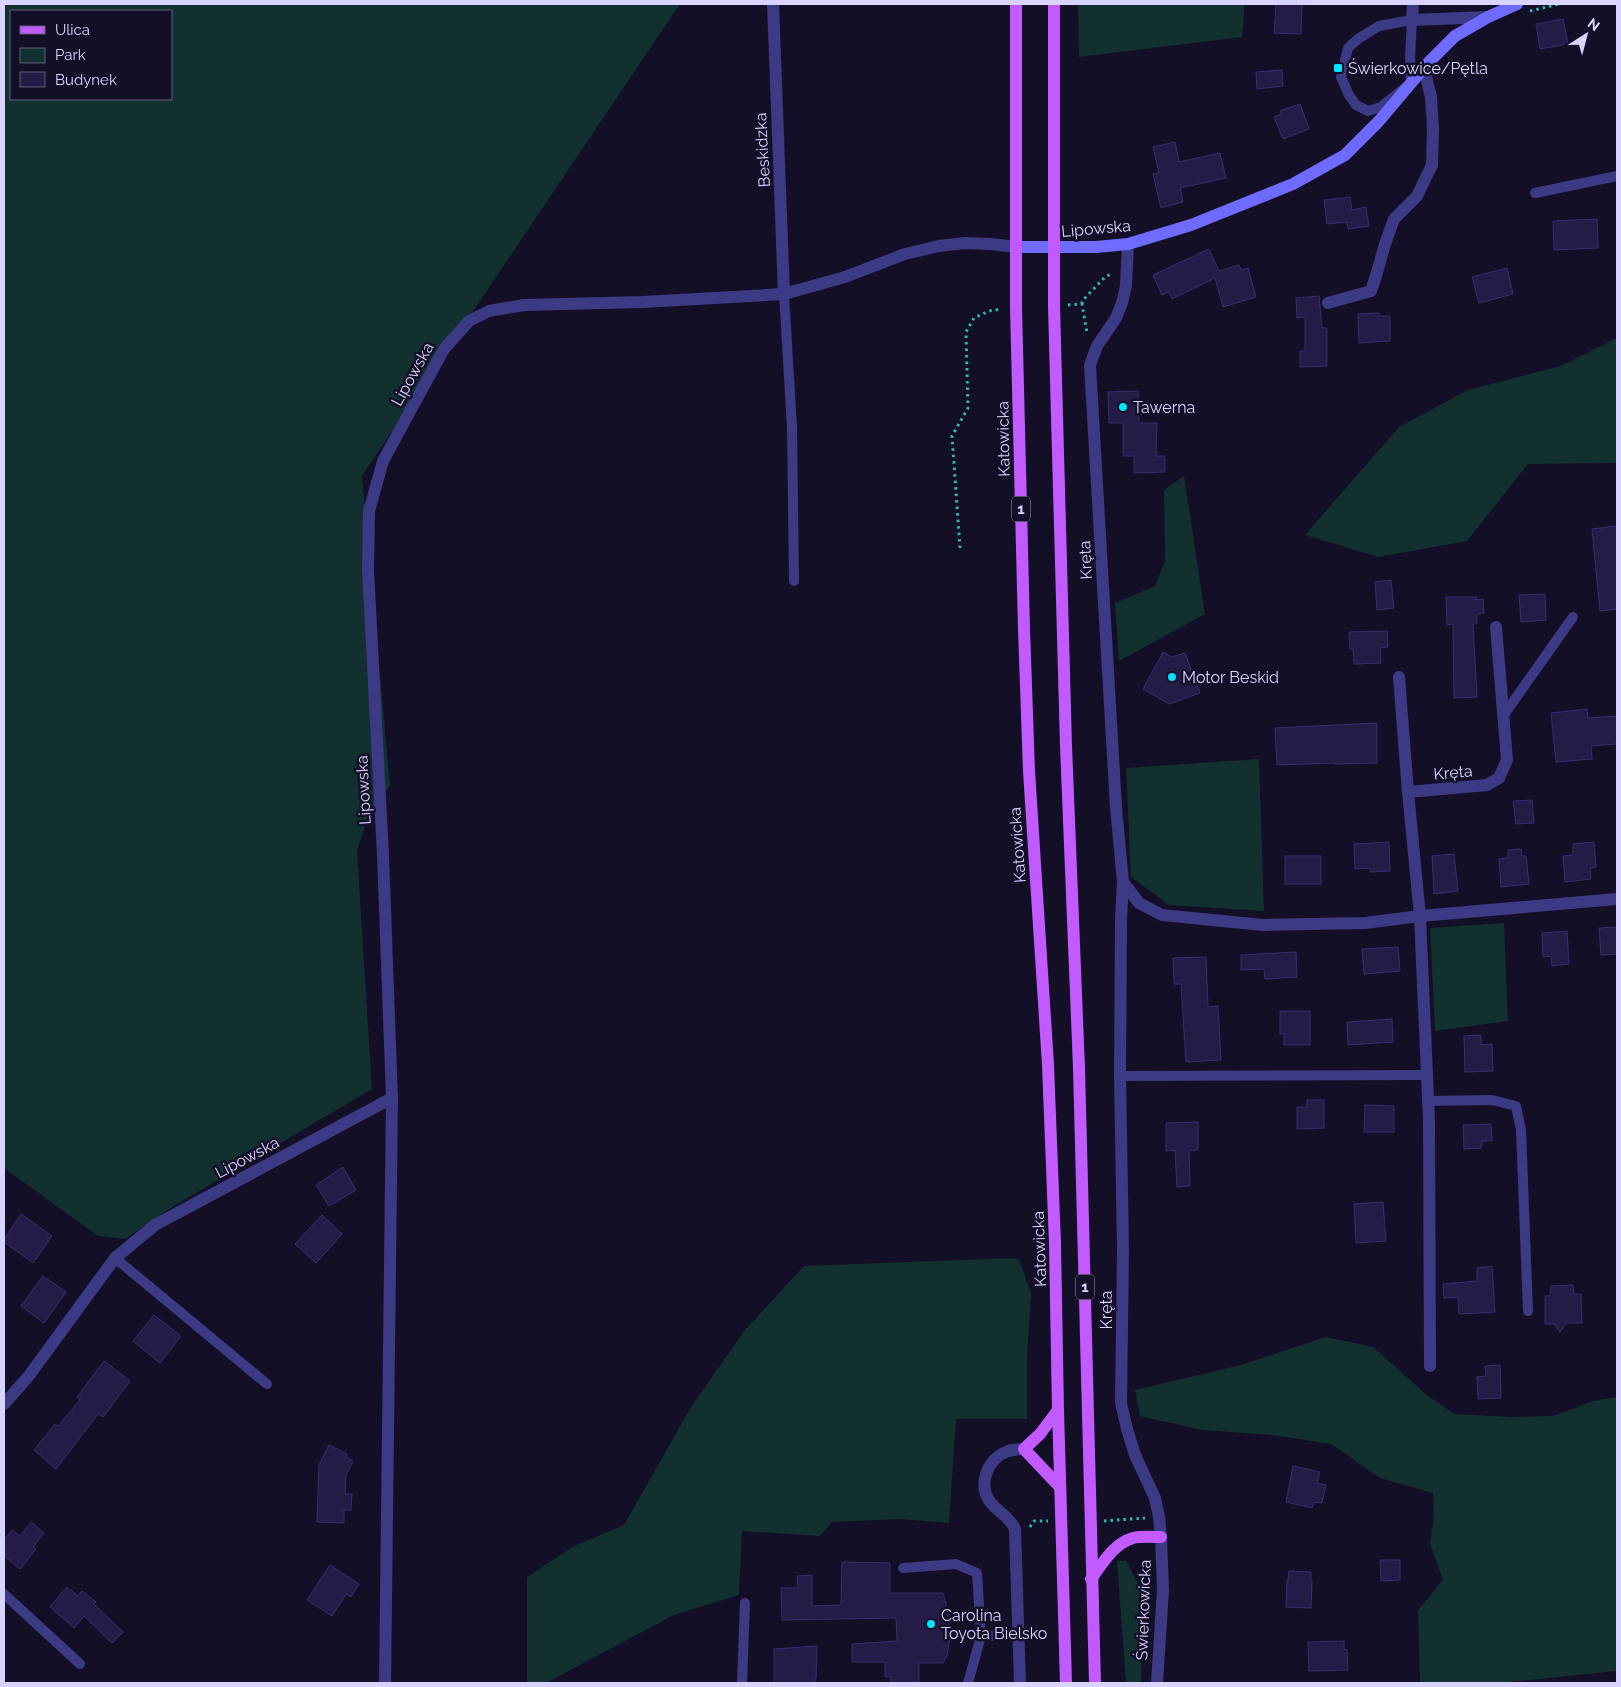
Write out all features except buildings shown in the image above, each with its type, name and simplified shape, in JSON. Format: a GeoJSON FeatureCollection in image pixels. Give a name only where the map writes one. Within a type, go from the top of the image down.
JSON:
{"type":"FeatureCollection","features":[{"type":"Feature","properties":{"kind":"main road","name":"Katowicka"},"geometry":{"type":"LineString","coordinates":[[1016,4],[1016,307],[1028,743],[1048,1081],[1055,1244],[1066,1683]]}},
{"type":"Feature","properties":{"kind":"main road","name":"1"},"geometry":{"type":"LineString","coordinates":[[1054,4],[1054,306],[1066,746],[1079,1068],[1095,1683]]}},
{"type":"Feature","properties":{"kind":"main road"},"geometry":{"type":"LineString","coordinates":[[1058,1410],[1040,1434],[1024,1449],[1060,1487]]}},
{"type":"Feature","properties":{"kind":"main road"},"geometry":{"type":"LineString","coordinates":[[1091,1579],[1121,1543],[1135,1538],[1161,1537]]}},
{"type":"Feature","properties":{"kind":"street","name":"Beskidzka"},"geometry":{"type":"LineString","coordinates":[[773,4],[784,294]]}},
{"type":"Feature","properties":{"kind":"street"},"geometry":{"type":"LineString","coordinates":[[1413,4],[1412,20],[1488,17]]}},
{"type":"Feature","properties":{"kind":"street","name":"Lipowska"},"geometry":{"type":"LineString","coordinates":[[4,1404],[28,1376],[115,1258],[155,1225],[392,1098],[383,855],[368,570],[369,511],[383,462],[444,349],[469,321],[489,310],[524,305],[643,302],[784,294],[845,277],[905,254],[938,246],[966,243],[1016,247],[1096,247],[1128,244],[1191,225],[1293,184],[1344,155],[1379,122],[1411,83],[1455,36],[1488,17],[1517,4]]}},
{"type":"Feature","properties":{"kind":"street"},"geometry":{"type":"LineString","coordinates":[[1328,303],[1371,291],[1394,218],[1417,196],[1432,165],[1433,130],[1431,96],[1424,69]]}},
{"type":"Feature","properties":{"kind":"street","name":"Kręta"},"geometry":{"type":"LineString","coordinates":[[1128,244],[1126,286],[1122,303],[1116,318],[1097,346],[1090,365],[1116,807],[1123,882],[1120,1076],[1123,1249],[1121,1403],[1135,1455],[1155,1498],[1161,1537]]}},
{"type":"Feature","properties":{"kind":"street","name":"Kręta"},"geometry":{"type":"LineString","coordinates":[[1408,792],[1487,785],[1499,778],[1507,760],[1496,627]]}},
{"type":"Feature","properties":{"kind":"street"},"geometry":{"type":"LineString","coordinates":[[1399,677],[1420,916],[1428,1101],[1430,1366]]}},
{"type":"Feature","properties":{"kind":"street"},"geometry":{"type":"LineString","coordinates":[[1123,882],[1139,903],[1162,915],[1263,925],[1365,923],[1420,916],[1617,899]]}},
{"type":"Feature","properties":{"kind":"street"},"geometry":{"type":"LineString","coordinates":[[385,1683],[392,1098]]}},
{"type":"Feature","properties":{"kind":"street"},"geometry":{"type":"LineString","coordinates":[[1020,1683],[1015,1529],[1010,1519],[990,1502],[985,1489],[985,1477],[989,1466],[998,1457],[1008,1451],[1024,1449]]}},
{"type":"Feature","properties":{"kind":"street","name":"Świerkowicka"},"geometry":{"type":"LineString","coordinates":[[1157,1683],[1162,1590],[1161,1537]]}},
{"type":"Feature","properties":{"kind":"lane"},"geometry":{"type":"LineString","coordinates":[[1412,20],[1410,50],[1411,83],[1382,107],[1368,111],[1356,105],[1341,77],[1348,48],[1358,39],[1379,26],[1412,20]]}},
{"type":"Feature","properties":{"kind":"lane"},"geometry":{"type":"LineString","coordinates":[[1535,193],[1617,176]]}},
{"type":"Feature","properties":{"kind":"lane"},"geometry":{"type":"LineString","coordinates":[[784,294],[792,427],[794,581]]}},
{"type":"Feature","properties":{"kind":"lane"},"geometry":{"type":"LineString","coordinates":[[1503,716],[1573,617]]}},
{"type":"Feature","properties":{"kind":"lane"},"geometry":{"type":"LineString","coordinates":[[1120,1076],[1427,1075]]}},
{"type":"Feature","properties":{"kind":"lane"},"geometry":{"type":"LineString","coordinates":[[1428,1101],[1492,1100],[1516,1106],[1521,1130],[1528,1311]]}},
{"type":"Feature","properties":{"kind":"lane"},"geometry":{"type":"LineString","coordinates":[[115,1258],[267,1384]]}},
{"type":"Feature","properties":{"kind":"lane"},"geometry":{"type":"LineString","coordinates":[[903,1568],[956,1564],[977,1573],[981,1636],[968,1683]]}},
{"type":"Feature","properties":{"kind":"lane"},"geometry":{"type":"LineString","coordinates":[[4,1594],[80,1664]]}},
{"type":"Feature","properties":{"kind":"lane"},"geometry":{"type":"LineString","coordinates":[[742,1683],[745,1603]]}},
{"type":"Feature","properties":{"kind":"lane"},"geometry":{"type":"LineString","coordinates":[[981,1636],[1018,1635]]}},
{"type":"Feature","properties":{"kind":"path"},"geometry":{"type":"LineString","coordinates":[[1054,306],[1082,304],[1089,341],[1097,346]]}},
{"type":"Feature","properties":{"kind":"path"},"geometry":{"type":"LineString","coordinates":[[960,548],[952,436],[968,408],[966,332],[974,318],[989,311],[1016,307]]}},
{"type":"Feature","properties":{"kind":"green space"},"geometry":{"type":"Polygon","coordinates":[[[4,4],[680,4],[362,476],[390,786],[368,816],[357,851],[372,1089],[169,1209],[125,1239],[98,1236],[4,1168],[4,4]]]}},
{"type":"Feature","properties":{"kind":"green space"},"geometry":{"type":"Polygon","coordinates":[[[1078,4],[1245,4],[1242,37],[1079,57],[1078,4]]]}},
{"type":"Feature","properties":{"kind":"green space"},"geometry":{"type":"Polygon","coordinates":[[[1617,338],[1617,463],[1528,464],[1467,541],[1378,557],[1305,535],[1399,427],[1468,390],[1561,366],[1617,338]]]}},
{"type":"Feature","properties":{"kind":"green space"},"geometry":{"type":"Polygon","coordinates":[[[1184,476],[1205,614],[1119,661],[1115,603],[1155,586],[1165,561],[1164,490],[1184,476]]]}},
{"type":"Feature","properties":{"kind":"green space"},"geometry":{"type":"Polygon","coordinates":[[[1259,759],[1264,911],[1169,905],[1131,877],[1126,768],[1259,759]]]}},
{"type":"Feature","properties":{"kind":"green space"},"geometry":{"type":"Polygon","coordinates":[[[1504,923],[1508,1021],[1435,1031],[1430,928],[1504,923]]]}},
{"type":"Feature","properties":{"kind":"green space"},"geometry":{"type":"Polygon","coordinates":[[[1013,1258],[1019,1260],[1031,1293],[1027,1360],[1027,1419],[956,1419],[949,1523],[900,1519],[832,1522],[820,1536],[742,1531],[739,1595],[674,1615],[546,1683],[527,1683],[527,1577],[572,1547],[624,1525],[691,1407],[745,1330],[804,1266],[1013,1258]]]}},
{"type":"Feature","properties":{"kind":"green space"},"geometry":{"type":"Polygon","coordinates":[[[1326,1337],[1373,1347],[1428,1396],[1454,1414],[1512,1417],[1553,1416],[1593,1401],[1617,1397],[1617,1671],[1499,1683],[1420,1683],[1418,1610],[1443,1580],[1430,1543],[1434,1517],[1433,1493],[1380,1478],[1331,1444],[1272,1435],[1202,1430],[1140,1416],[1135,1390],[1241,1365],[1326,1337]]]}},
{"type":"Feature","properties":{"kind":"green space"},"geometry":{"type":"Polygon","coordinates":[[[1117,1561],[1126,1561],[1144,1595],[1141,1683],[1126,1683],[1117,1561]]]}},
{"type":"Feature","properties":{"kind":"place","name":"Świerkowice/Pętla"},"geometry":{"type":"Point","coordinates":[1338,68]}},
{"type":"Feature","properties":{"kind":"place","name":"Tawerna"},"geometry":{"type":"Point","coordinates":[1123,407]}},
{"type":"Feature","properties":{"kind":"place","name":"Motor Beskid"},"geometry":{"type":"Point","coordinates":[1172,677]}},
{"type":"Feature","properties":{"kind":"place","name":"Carolina Toyota Bielsko"},"geometry":{"type":"Point","coordinates":[931,1624]}}]}
